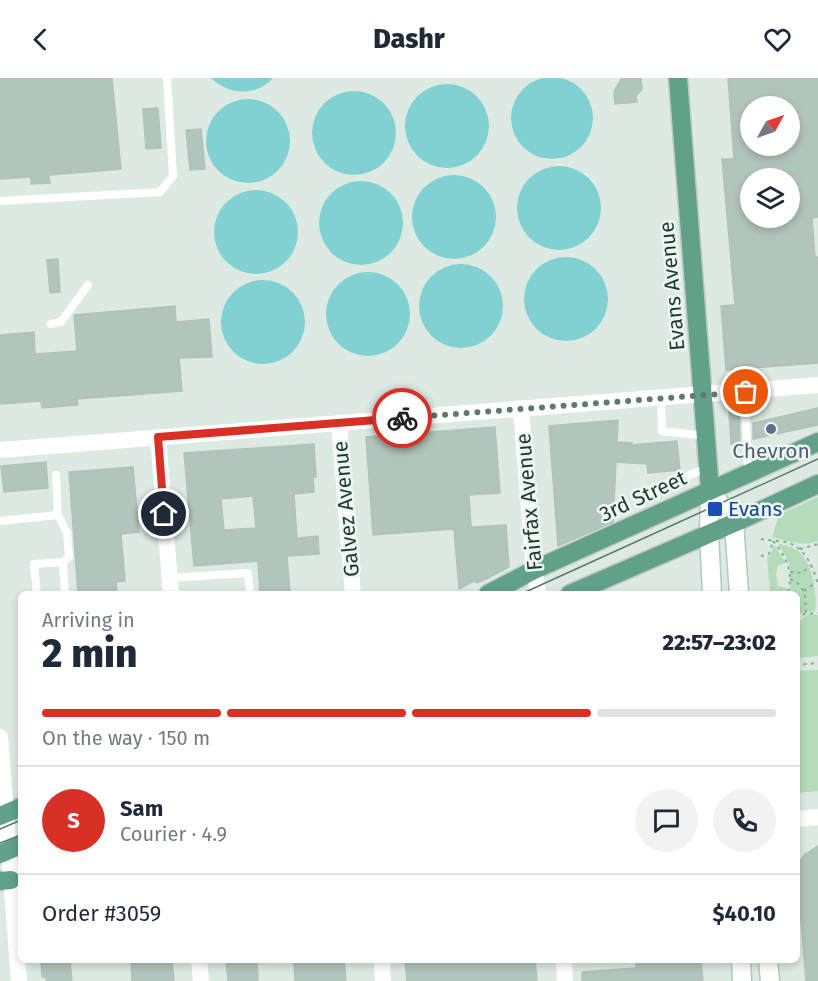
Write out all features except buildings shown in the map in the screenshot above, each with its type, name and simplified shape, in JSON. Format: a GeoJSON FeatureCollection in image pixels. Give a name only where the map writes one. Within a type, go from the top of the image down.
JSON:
{"type":"FeatureCollection","features":[{"type":"Feature","properties":{"kind":"main road","name":"Evans Avenue"},"geometry":{"type":"LineString","coordinates":[[678,78],[704,395],[710,490],[709,534],[712,591]]}},
{"type":"Feature","properties":{"kind":"main road","name":"3rd Street"},"geometry":{"type":"LineString","coordinates":[[494,591],[534,570],[818,442]]}},
{"type":"Feature","properties":{"kind":"main road"},"geometry":{"type":"LineString","coordinates":[[577,591],[818,484]]}},
{"type":"Feature","properties":{"kind":"main road"},"geometry":{"type":"LineString","coordinates":[[710,490],[734,523],[739,591]]}},
{"type":"Feature","properties":{"kind":"main road"},"geometry":{"type":"LineString","coordinates":[[741,963],[742,981]]}},
{"type":"Feature","properties":{"kind":"main road"},"geometry":{"type":"LineString","coordinates":[[768,963],[770,981]]}},
{"type":"Feature","properties":{"kind":"street"},"geometry":{"type":"LineString","coordinates":[[0,450],[818,385]]}},
{"type":"Feature","properties":{"kind":"street","name":"Fairfax Avenue"},"geometry":{"type":"LineString","coordinates":[[521,409],[538,591]]}},
{"type":"Feature","properties":{"kind":"street","name":"Galvez Avenue"},"geometry":{"type":"LineString","coordinates":[[339,423],[353,591]]}},
{"type":"Feature","properties":{"kind":"street"},"geometry":{"type":"LineString","coordinates":[[158,437],[170,586]]}},
{"type":"Feature","properties":{"kind":"street"},"geometry":{"type":"LineString","coordinates":[[0,737],[9,812],[11,880],[19,981]]}},
{"type":"Feature","properties":{"kind":"street"},"geometry":{"type":"LineString","coordinates":[[800,819],[818,817]]}},
{"type":"Feature","properties":{"kind":"street"},"geometry":{"type":"LineString","coordinates":[[199,963],[201,981]]}},
{"type":"Feature","properties":{"kind":"street"},"geometry":{"type":"LineString","coordinates":[[381,963],[383,981]]}},
{"type":"Feature","properties":{"kind":"street"},"geometry":{"type":"LineString","coordinates":[[564,963],[565,981]]}},
{"type":"Feature","properties":{"kind":"lane"},"geometry":{"type":"LineString","coordinates":[[0,201],[160,192],[172,176],[167,78]]}},
{"type":"Feature","properties":{"kind":"lane"},"geometry":{"type":"LineString","coordinates":[[51,324],[61,322],[88,285]]}},
{"type":"Feature","properties":{"kind":"lane"},"geometry":{"type":"LineString","coordinates":[[746,392],[748,473]]}},
{"type":"Feature","properties":{"kind":"lane"},"geometry":{"type":"LineString","coordinates":[[661,399],[662,431],[706,436]]}},
{"type":"Feature","properties":{"kind":"lane"},"geometry":{"type":"LineString","coordinates":[[642,493],[708,468]]}},
{"type":"Feature","properties":{"kind":"lane"},"geometry":{"type":"LineString","coordinates":[[37,591],[34,564],[63,562],[69,557],[67,533],[58,515],[56,475]]}},
{"type":"Feature","properties":{"kind":"lane"},"geometry":{"type":"LineString","coordinates":[[0,521],[58,515]]}},
{"type":"Feature","properties":{"kind":"lane"},"geometry":{"type":"LineString","coordinates":[[63,562],[65,591]]}},
{"type":"Feature","properties":{"kind":"lane"},"geometry":{"type":"LineString","coordinates":[[170,586],[248,573],[250,591]]}},
{"type":"Feature","properties":{"kind":"path"},"geometry":{"type":"LineString","coordinates":[[761,539],[789,543],[800,549],[817,575],[818,583],[804,591]]}},
{"type":"Feature","properties":{"kind":"path"},"geometry":{"type":"LineString","coordinates":[[761,556],[769,554],[773,541]]}},
{"type":"Feature","properties":{"kind":"path"},"geometry":{"type":"LineString","coordinates":[[773,541],[784,556],[790,572],[788,591]]}},
{"type":"Feature","properties":{"kind":"path"},"geometry":{"type":"LineString","coordinates":[[800,549],[818,544]]}},
{"type":"Feature","properties":{"kind":"path"},"geometry":{"type":"LineString","coordinates":[[790,572],[802,573],[811,565]]}},
{"type":"Feature","properties":{"kind":"path"},"geometry":{"type":"LineString","coordinates":[[790,579],[799,584],[804,591],[806,613]]}},
{"type":"Feature","properties":{"kind":"path"},"geometry":{"type":"LineString","coordinates":[[800,616],[806,613],[818,613]]}},
{"type":"Feature","properties":{"kind":"path"},"geometry":{"type":"LineString","coordinates":[[800,664],[818,663]]}},
{"type":"Feature","properties":{"kind":"green space"},"geometry":{"type":"Polygon","coordinates":[[[818,497],[818,541],[789,542],[772,537],[779,515],[818,497]]]}},
{"type":"Feature","properties":{"kind":"green space"},"geometry":{"type":"Polygon","coordinates":[[[774,545],[786,563],[778,565],[776,575],[778,586],[787,588],[786,591],[770,591],[767,557],[770,556],[774,545]]]}},
{"type":"Feature","properties":{"kind":"green space"},"geometry":{"type":"Polygon","coordinates":[[[778,545],[791,547],[804,557],[811,571],[815,588],[815,611],[800,614],[800,591],[789,591],[790,568],[786,556],[778,545]]]}},
{"type":"Feature","properties":{"kind":"green space"},"geometry":{"type":"Polygon","coordinates":[[[808,614],[818,615],[818,656],[800,658],[800,621],[808,614]]]}},
{"type":"Feature","properties":{"kind":"green space"},"geometry":{"type":"Polygon","coordinates":[[[818,670],[818,791],[800,793],[800,671],[818,670]]]}},
{"type":"Feature","properties":{"kind":"water"},"geometry":{"type":"Polygon","coordinates":[[[544,77],[560,77],[575,84],[586,95],[593,110],[590,134],[581,147],[560,159],[544,159],[529,152],[518,141],[511,126],[511,110],[518,95],[529,84],[544,77]]]}},
{"type":"Feature","properties":{"kind":"water"},"geometry":{"type":"Polygon","coordinates":[[[211,78],[273,78],[259,88],[242,92],[225,88],[211,78]]]}},
{"type":"Feature","properties":{"kind":"water"},"geometry":{"type":"Polygon","coordinates":[[[447,84],[470,91],[482,103],[489,126],[482,149],[470,161],[447,168],[424,161],[412,149],[405,126],[412,103],[424,91],[447,84]]]}},
{"type":"Feature","properties":{"kind":"water"},"geometry":{"type":"Polygon","coordinates":[[[354,91],[370,94],[389,110],[396,133],[393,149],[377,168],[354,175],[338,172],[319,156],[312,133],[315,117],[331,98],[354,91]]]}},
{"type":"Feature","properties":{"kind":"water"},"geometry":{"type":"Polygon","coordinates":[[[248,99],[271,106],[283,118],[290,141],[283,164],[271,176],[248,183],[225,176],[213,164],[206,141],[213,118],[225,106],[248,99]]]}},
{"type":"Feature","properties":{"kind":"water"},"geometry":{"type":"Polygon","coordinates":[[[559,166],[582,173],[594,185],[601,208],[594,231],[582,243],[559,250],[536,243],[524,231],[517,208],[524,185],[536,173],[559,166]]]}},
{"type":"Feature","properties":{"kind":"water"},"geometry":{"type":"Polygon","coordinates":[[[454,175],[470,178],[489,194],[496,217],[493,233],[477,252],[454,259],[438,256],[419,240],[412,217],[415,201],[431,182],[454,175]]]}},
{"type":"Feature","properties":{"kind":"water"},"geometry":{"type":"Polygon","coordinates":[[[361,181],[384,188],[396,200],[403,223],[396,246],[384,258],[361,265],[338,258],[326,246],[319,223],[326,200],[338,188],[361,181]]]}},
{"type":"Feature","properties":{"kind":"water"},"geometry":{"type":"Polygon","coordinates":[[[256,190],[279,197],[291,209],[298,232],[291,255],[279,267],[256,274],[233,267],[221,255],[214,232],[221,209],[233,197],[256,190]]]}},
{"type":"Feature","properties":{"kind":"water"},"geometry":{"type":"Polygon","coordinates":[[[566,257],[589,264],[601,276],[608,299],[601,322],[589,334],[566,341],[543,334],[531,322],[524,299],[531,276],[543,264],[566,257]]]}},
{"type":"Feature","properties":{"kind":"water"},"geometry":{"type":"Polygon","coordinates":[[[461,264],[484,271],[496,283],[503,306],[496,329],[484,341],[461,348],[438,341],[426,329],[419,306],[426,283],[438,271],[461,264]]]}},
{"type":"Feature","properties":{"kind":"water"},"geometry":{"type":"Polygon","coordinates":[[[368,272],[391,279],[403,291],[410,314],[403,337],[391,349],[368,356],[345,349],[333,337],[326,314],[333,291],[345,279],[368,272]]]}},
{"type":"Feature","properties":{"kind":"water"},"geometry":{"type":"Polygon","coordinates":[[[263,280],[286,287],[298,299],[305,322],[298,345],[286,357],[263,364],[240,357],[228,345],[221,322],[228,299],[240,287],[263,280]]]}},
{"type":"Feature","properties":{"kind":"tram line"},"geometry":{"type":"LineString","coordinates":[[528,591],[818,459]]}},
{"type":"Feature","properties":{"kind":"tram line"},"geometry":{"type":"LineString","coordinates":[[0,829],[18,821]]}},
{"type":"Feature","properties":{"kind":"tram line"},"geometry":{"type":"LineString","coordinates":[[0,843],[18,836]]}},
{"type":"Feature","properties":{"kind":"way so far"},"geometry":{"type":"LineString","coordinates":[[402,418],[746,392]]}},
{"type":"Feature","properties":{"kind":"place","name":"Chevron"},"geometry":{"type":"Point","coordinates":[771,429]}},
{"type":"Feature","properties":{"kind":"place","name":"Evans"},"geometry":{"type":"Point","coordinates":[715,509]}},
{"type":"Feature","properties":{"kind":"route"},"geometry":{"type":"LineString","coordinates":[[164,514],[158,437],[402,418]]}}]}
